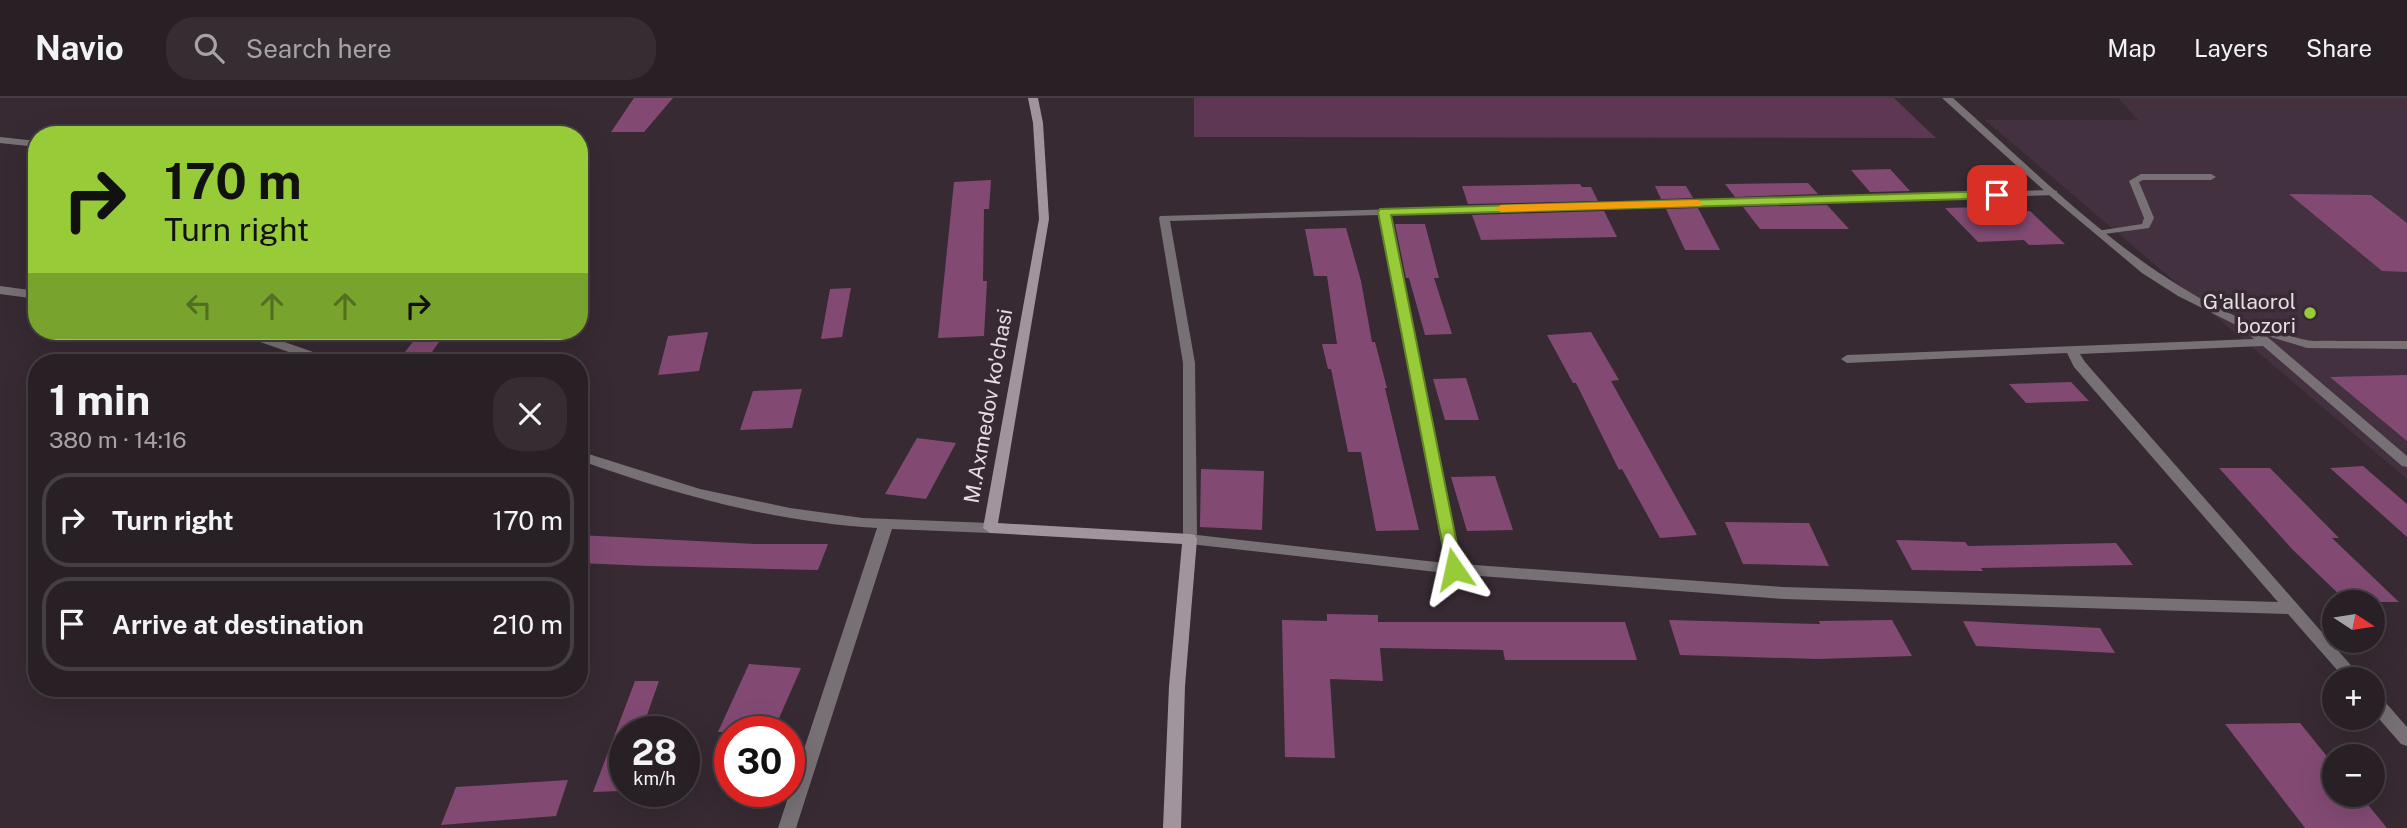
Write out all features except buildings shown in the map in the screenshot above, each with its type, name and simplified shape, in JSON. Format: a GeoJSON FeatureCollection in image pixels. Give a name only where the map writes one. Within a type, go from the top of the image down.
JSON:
{"type":"FeatureCollection","features":[{"type":"Feature","properties":{"kind":"main road","name":"M.Axmedov ko'chasi"},"geometry":{"type":"LineString","coordinates":[[1033,98],[1038,123],[1044,219],[990,528],[1190,539]]}},
{"type":"Feature","properties":{"kind":"main road"},"geometry":{"type":"LineString","coordinates":[[1172,828],[1177,686],[1190,539]]}},
{"type":"Feature","properties":{"kind":"street"},"geometry":{"type":"LineString","coordinates":[[1947,98],[2053,193],[2146,271],[2246,326],[2407,463]]}},
{"type":"Feature","properties":{"kind":"street"},"geometry":{"type":"LineString","coordinates":[[0,140],[28,143]]}},
{"type":"Feature","properties":{"kind":"street"},"geometry":{"type":"LineString","coordinates":[[2053,193],[1164,218],[1189,363],[1190,539],[1454,569],[1783,593],[2293,608]]}},
{"type":"Feature","properties":{"kind":"street"},"geometry":{"type":"LineString","coordinates":[[1384,212],[1454,569]]}},
{"type":"Feature","properties":{"kind":"street"},"geometry":{"type":"LineString","coordinates":[[0,290],[28,294]]}},
{"type":"Feature","properties":{"kind":"street"},"geometry":{"type":"LineString","coordinates":[[2246,326],[2307,344],[2407,345]]}},
{"type":"Feature","properties":{"kind":"street"},"geometry":{"type":"LineString","coordinates":[[267,340],[306,354]]}},
{"type":"Feature","properties":{"kind":"street"},"geometry":{"type":"LineString","coordinates":[[1847,359],[2265,342]]}},
{"type":"Feature","properties":{"kind":"street"},"geometry":{"type":"LineString","coordinates":[[2078,349],[2073,353],[2079,364],[2345,667]]}},
{"type":"Feature","properties":{"kind":"street"},"geometry":{"type":"LineString","coordinates":[[588,458],[639,477],[742,505],[823,519],[990,528]]}},
{"type":"Feature","properties":{"kind":"street"},"geometry":{"type":"LineString","coordinates":[[787,828],[887,523]]}},
{"type":"Feature","properties":{"kind":"street"},"geometry":{"type":"LineString","coordinates":[[2385,714],[2407,739]]}},
{"type":"Feature","properties":{"kind":"lane"},"geometry":{"type":"LineString","coordinates":[[2100,233],[2146,226],[2150,218],[2134,181],[2141,177],[2211,177]]}},
{"type":"Feature","properties":{"kind":"shaded area"},"geometry":{"type":"Polygon","coordinates":[[[1194,98],[1894,98],[1936,138],[1194,137],[1194,98]]]}},
{"type":"Feature","properties":{"kind":"shaded area","name":"G'allaorol bozori"},"geometry":{"type":"Polygon","coordinates":[[[2118,98],[2407,98],[2407,479],[1985,120],[2138,120],[2118,98]]]}},
{"type":"Feature","properties":{"kind":"slow traffic"},"geometry":{"type":"LineString","coordinates":[[1501,209],[1697,203]]}},
{"type":"Feature","properties":{"kind":"place","name":"G'allaorol bozori"},"geometry":{"type":"Point","coordinates":[2310,313]}},
{"type":"Feature","properties":{"kind":"route"},"geometry":{"type":"LineString","coordinates":[[1454,569],[1384,212],[1997,195]]}}]}
